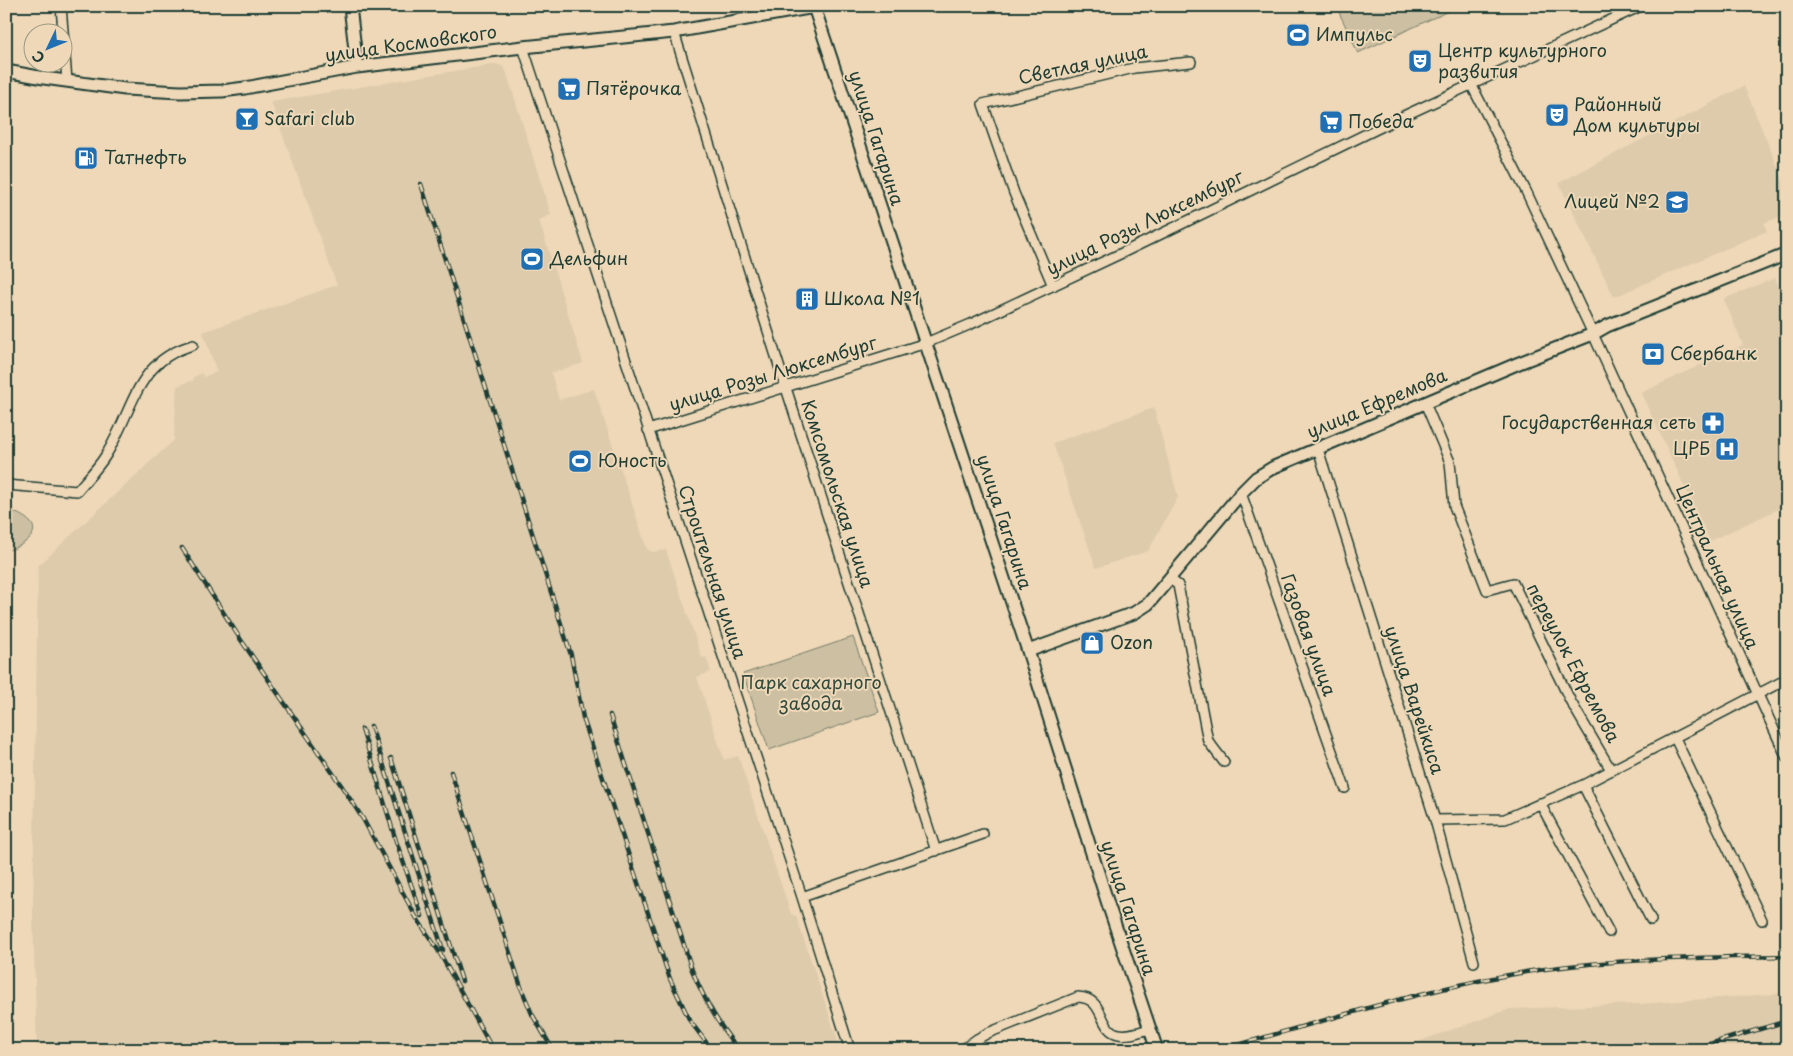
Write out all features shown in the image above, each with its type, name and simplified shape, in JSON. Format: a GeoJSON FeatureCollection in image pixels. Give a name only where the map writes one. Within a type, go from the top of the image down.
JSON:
{"type":"FeatureCollection","features":[{"type":"Feature","properties":{"kind":"street"},"geometry":{"type":"LineString","coordinates":[[61,6],[67,81]]}},
{"type":"Feature","properties":{"kind":"street"},"geometry":{"type":"LineString","coordinates":[[350,6],[357,67]]}},
{"type":"Feature","properties":{"kind":"street","name":"улица Розы Люксембург"},"geometry":{"type":"LineString","coordinates":[[648,430],[926,343],[971,324],[1471,84],[1641,6]]}},
{"type":"Feature","properties":{"kind":"street","name":"улица Космовского"},"geometry":{"type":"LineString","coordinates":[[6,71],[125,89],[180,92],[222,91],[357,67],[523,47],[674,32],[816,7]]}},
{"type":"Feature","properties":{"kind":"street","name":"улица Гагарина"},"geometry":{"type":"LineString","coordinates":[[816,7],[1157,1050]]}},
{"type":"Feature","properties":{"kind":"street","name":"Комсомольская улица"},"geometry":{"type":"LineString","coordinates":[[674,32],[786,388],[936,851]]}},
{"type":"Feature","properties":{"kind":"street","name":"Строительная улица"},"geometry":{"type":"LineString","coordinates":[[523,47],[802,897],[850,1050]]}},
{"type":"Feature","properties":{"kind":"street","name":"Светлая улица"},"geometry":{"type":"LineString","coordinates":[[1053,286],[1014,193],[983,104],[1134,68],[1191,62]]}},
{"type":"Feature","properties":{"kind":"street","name":"Центральная улица"},"geometry":{"type":"LineString","coordinates":[[1471,84],[1526,191],[1787,758]]}},
{"type":"Feature","properties":{"kind":"street","name":"улица Ефремова"},"geometry":{"type":"LineString","coordinates":[[1028,651],[1134,613],[1148,604],[1241,493],[1256,478],[1274,467],[1519,363],[1593,334],[1607,326],[1787,254]]}},
{"type":"Feature","properties":{"kind":"street"},"geometry":{"type":"LineString","coordinates":[[6,485],[77,491],[107,454],[140,386],[153,367],[166,355],[193,345]]}},
{"type":"Feature","properties":{"kind":"street","name":"переулок Ефремова"},"geometry":{"type":"LineString","coordinates":[[1425,403],[1450,462],[1454,506],[1487,590],[1513,583],[1571,702],[1611,770]]}},
{"type":"Feature","properties":{"kind":"street","name":"улица Варейкиса"},"geometry":{"type":"LineString","coordinates":[[1318,448],[1435,820],[1474,962]]}},
{"type":"Feature","properties":{"kind":"street","name":"Газовая улица"},"geometry":{"type":"LineString","coordinates":[[1241,493],[1346,788]]}},
{"type":"Feature","properties":{"kind":"street"},"geometry":{"type":"LineString","coordinates":[[1170,579],[1178,585],[1208,740],[1224,762]]}},
{"type":"Feature","properties":{"kind":"street"},"geometry":{"type":"LineString","coordinates":[[1435,820],[1505,818],[1583,784],[1787,679]]}},
{"type":"Feature","properties":{"kind":"street"},"geometry":{"type":"LineString","coordinates":[[1675,738],[1762,920]]}},
{"type":"Feature","properties":{"kind":"street"},"geometry":{"type":"LineString","coordinates":[[1583,784],[1651,920]]}},
{"type":"Feature","properties":{"kind":"street"},"geometry":{"type":"LineString","coordinates":[[1540,803],[1609,932]]}},
{"type":"Feature","properties":{"kind":"street"},"geometry":{"type":"LineString","coordinates":[[802,897],[983,834]]}},
{"type":"Feature","properties":{"kind":"street"},"geometry":{"type":"LineString","coordinates":[[962,1050],[988,1033],[1078,997],[1086,997],[1092,1001],[1098,1007],[1106,1025],[1117,1034],[1130,1034],[1149,1029]]}},
{"type":"Feature","properties":{"kind":"shaded area"},"geometry":{"type":"Polygon","coordinates":[[[496,64],[502,66],[506,71],[551,215],[539,220],[583,363],[551,373],[559,400],[594,389],[647,549],[653,552],[666,550],[702,658],[706,657],[711,672],[697,677],[724,760],[738,756],[791,914],[796,916],[841,1050],[37,1050],[33,916],[38,566],[174,440],[177,386],[194,380],[193,377],[202,373],[203,377],[217,372],[203,332],[337,285],[271,102],[496,64]]]}},
{"type":"Feature","properties":{"kind":"shaded area","name":"Лицей №2"},"geometry":{"type":"Polygon","coordinates":[[[1744,86],[1787,190],[1787,214],[1764,223],[1767,231],[1614,297],[1559,183],[1744,86]]]}},
{"type":"Feature","properties":{"kind":"shaded area","name":"ЦРБ"},"geometry":{"type":"Polygon","coordinates":[[[1775,278],[1787,305],[1787,505],[1710,541],[1641,393],[1743,345],[1724,299],[1775,278]]]}},
{"type":"Feature","properties":{"kind":"shaded area"},"geometry":{"type":"Polygon","coordinates":[[[1154,408],[1178,497],[1148,551],[1096,568],[1053,443],[1154,408]]]}},
{"type":"Feature","properties":{"kind":"shaded area"},"geometry":{"type":"Polygon","coordinates":[[[1787,993],[1787,1050],[1395,1050],[1510,1009],[1639,1004],[1787,993]]]}},
{"type":"Feature","properties":{"kind":"green space"},"geometry":{"type":"Polygon","coordinates":[[[1336,6],[1459,6],[1358,53],[1336,6]]]}},
{"type":"Feature","properties":{"kind":"green space"},"geometry":{"type":"Polygon","coordinates":[[[6,508],[26,518],[31,523],[33,533],[31,537],[16,548],[6,551],[6,508]]]}},
{"type":"Feature","properties":{"kind":"green space","name":"Парк сахарного завода"},"geometry":{"type":"Polygon","coordinates":[[[853,637],[879,712],[769,750],[743,674],[853,637]]]}},
{"type":"Feature","properties":{"kind":"railway"},"geometry":{"type":"LineString","coordinates":[[421,184],[571,655],[583,718],[670,979],[690,1021],[712,1050]]}},
{"type":"Feature","properties":{"kind":"railway"},"geometry":{"type":"LineString","coordinates":[[182,548],[241,640],[363,819],[416,917],[438,950],[493,1050]]}},
{"type":"Feature","properties":{"kind":"railway"},"geometry":{"type":"LineString","coordinates":[[610,715],[692,970],[712,1012],[739,1050]]}},
{"type":"Feature","properties":{"kind":"railway"},"geometry":{"type":"LineString","coordinates":[[371,726],[443,950]]}},
{"type":"Feature","properties":{"kind":"railway"},"geometry":{"type":"LineString","coordinates":[[362,729],[396,841],[422,916]]}},
{"type":"Feature","properties":{"kind":"railway"},"geometry":{"type":"LineString","coordinates":[[391,758],[462,981]]}},
{"type":"Feature","properties":{"kind":"railway"},"geometry":{"type":"LineString","coordinates":[[451,772],[522,990],[532,1014],[553,1050]]}},
{"type":"Feature","properties":{"kind":"railway"},"geometry":{"type":"LineString","coordinates":[[1219,1050],[1421,994],[1462,984],[1545,969],[1635,961],[1787,956]]}},
{"type":"Feature","properties":{"kind":"railway"},"geometry":{"type":"LineString","coordinates":[[1689,1050],[1787,1021]]}},
{"type":"Feature","properties":{"kind":"place","name":"Импульс"},"geometry":{"type":"Point","coordinates":[1298,35]}},
{"type":"Feature","properties":{"kind":"place","name":"Центр культурного развития"},"geometry":{"type":"Point","coordinates":[1420,61]}},
{"type":"Feature","properties":{"kind":"place","name":"Пятёрочка"},"geometry":{"type":"Point","coordinates":[569,89]}},
{"type":"Feature","properties":{"kind":"place","name":"Районный Дом культуры"},"geometry":{"type":"Point","coordinates":[1557,115]}},
{"type":"Feature","properties":{"kind":"place","name":"Safari club"},"geometry":{"type":"Point","coordinates":[247,119]}},
{"type":"Feature","properties":{"kind":"place","name":"Победа"},"geometry":{"type":"Point","coordinates":[1331,122]}},
{"type":"Feature","properties":{"kind":"place","name":"Татнефть"},"geometry":{"type":"Point","coordinates":[86,158]}},
{"type":"Feature","properties":{"kind":"place","name":"Лицей №2"},"geometry":{"type":"Point","coordinates":[1677,202]}},
{"type":"Feature","properties":{"kind":"place","name":"Дельфин"},"geometry":{"type":"Point","coordinates":[532,259]}},
{"type":"Feature","properties":{"kind":"place","name":"Школа №1"},"geometry":{"type":"Point","coordinates":[807,299]}},
{"type":"Feature","properties":{"kind":"place","name":"Сбербанк"},"geometry":{"type":"Point","coordinates":[1653,354]}},
{"type":"Feature","properties":{"kind":"place","name":"Государственная сеть"},"geometry":{"type":"Point","coordinates":[1713,423]}},
{"type":"Feature","properties":{"kind":"place","name":"ЦРБ"},"geometry":{"type":"Point","coordinates":[1727,449]}},
{"type":"Feature","properties":{"kind":"place","name":"Юность"},"geometry":{"type":"Point","coordinates":[580,461]}},
{"type":"Feature","properties":{"kind":"place","name":"Ozon"},"geometry":{"type":"Point","coordinates":[1092,643]}}]}
